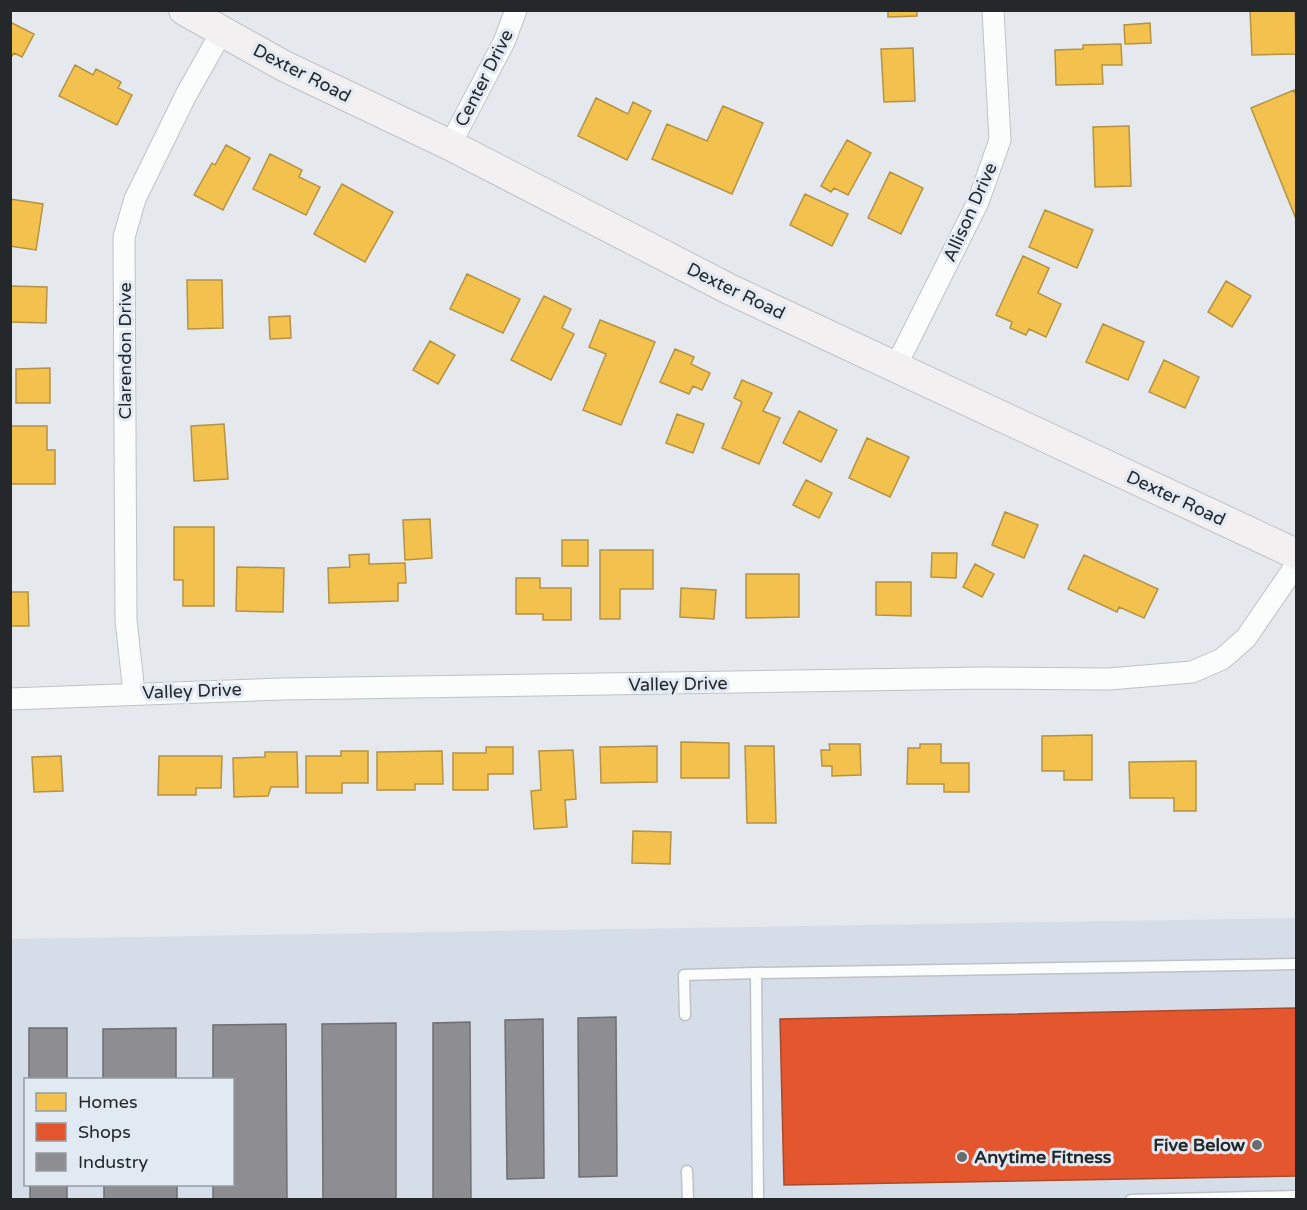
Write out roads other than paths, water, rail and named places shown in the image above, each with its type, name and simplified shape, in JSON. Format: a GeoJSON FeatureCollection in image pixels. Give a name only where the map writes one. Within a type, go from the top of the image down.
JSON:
{"type":"FeatureCollection","features":[{"type":"Feature","properties":{"kind":"main road","name":"Dexter Road"},"geometry":{"type":"LineString","coordinates":[[184,10],[284,66],[450,145],[731,290],[1296,554]]}},
{"type":"Feature","properties":{"kind":"street","name":"Center Drive"},"geometry":{"type":"LineString","coordinates":[[450,145],[504,42],[516,10]]}},
{"type":"Feature","properties":{"kind":"street","name":"Allison Drive"},"geometry":{"type":"LineString","coordinates":[[896,366],[978,202],[1000,140],[993,10]]}},
{"type":"Feature","properties":{"kind":"street","name":"Clarendon Drive"},"geometry":{"type":"LineString","coordinates":[[134,693],[126,620],[124,237],[135,199],[186,95],[222,32]]}},
{"type":"Feature","properties":{"kind":"street","name":"Valley Drive"},"geometry":{"type":"LineString","coordinates":[[10,699],[134,693],[972,678],[1109,679],[1192,672],[1222,659],[1246,638],[1296,565]]}},
{"type":"Feature","properties":{"kind":"lane"},"geometry":{"type":"LineString","coordinates":[[685,1015],[684,975],[1296,964]]}},
{"type":"Feature","properties":{"kind":"lane"},"geometry":{"type":"LineString","coordinates":[[756,973],[758,1200]]}},
{"type":"Feature","properties":{"kind":"lane"},"geometry":{"type":"LineString","coordinates":[[687,1171],[688,1200]]}},
{"type":"Feature","properties":{"kind":"lane"},"geometry":{"type":"LineString","coordinates":[[1131,1200],[1296,1196]]}},
{"type":"Feature","properties":{"kind":"place","name":"Five Below"},"geometry":{"type":"Point","coordinates":[1257,1145]}},
{"type":"Feature","properties":{"kind":"place","name":"Anytime Fitness"},"geometry":{"type":"Point","coordinates":[962,1157]}}]}
